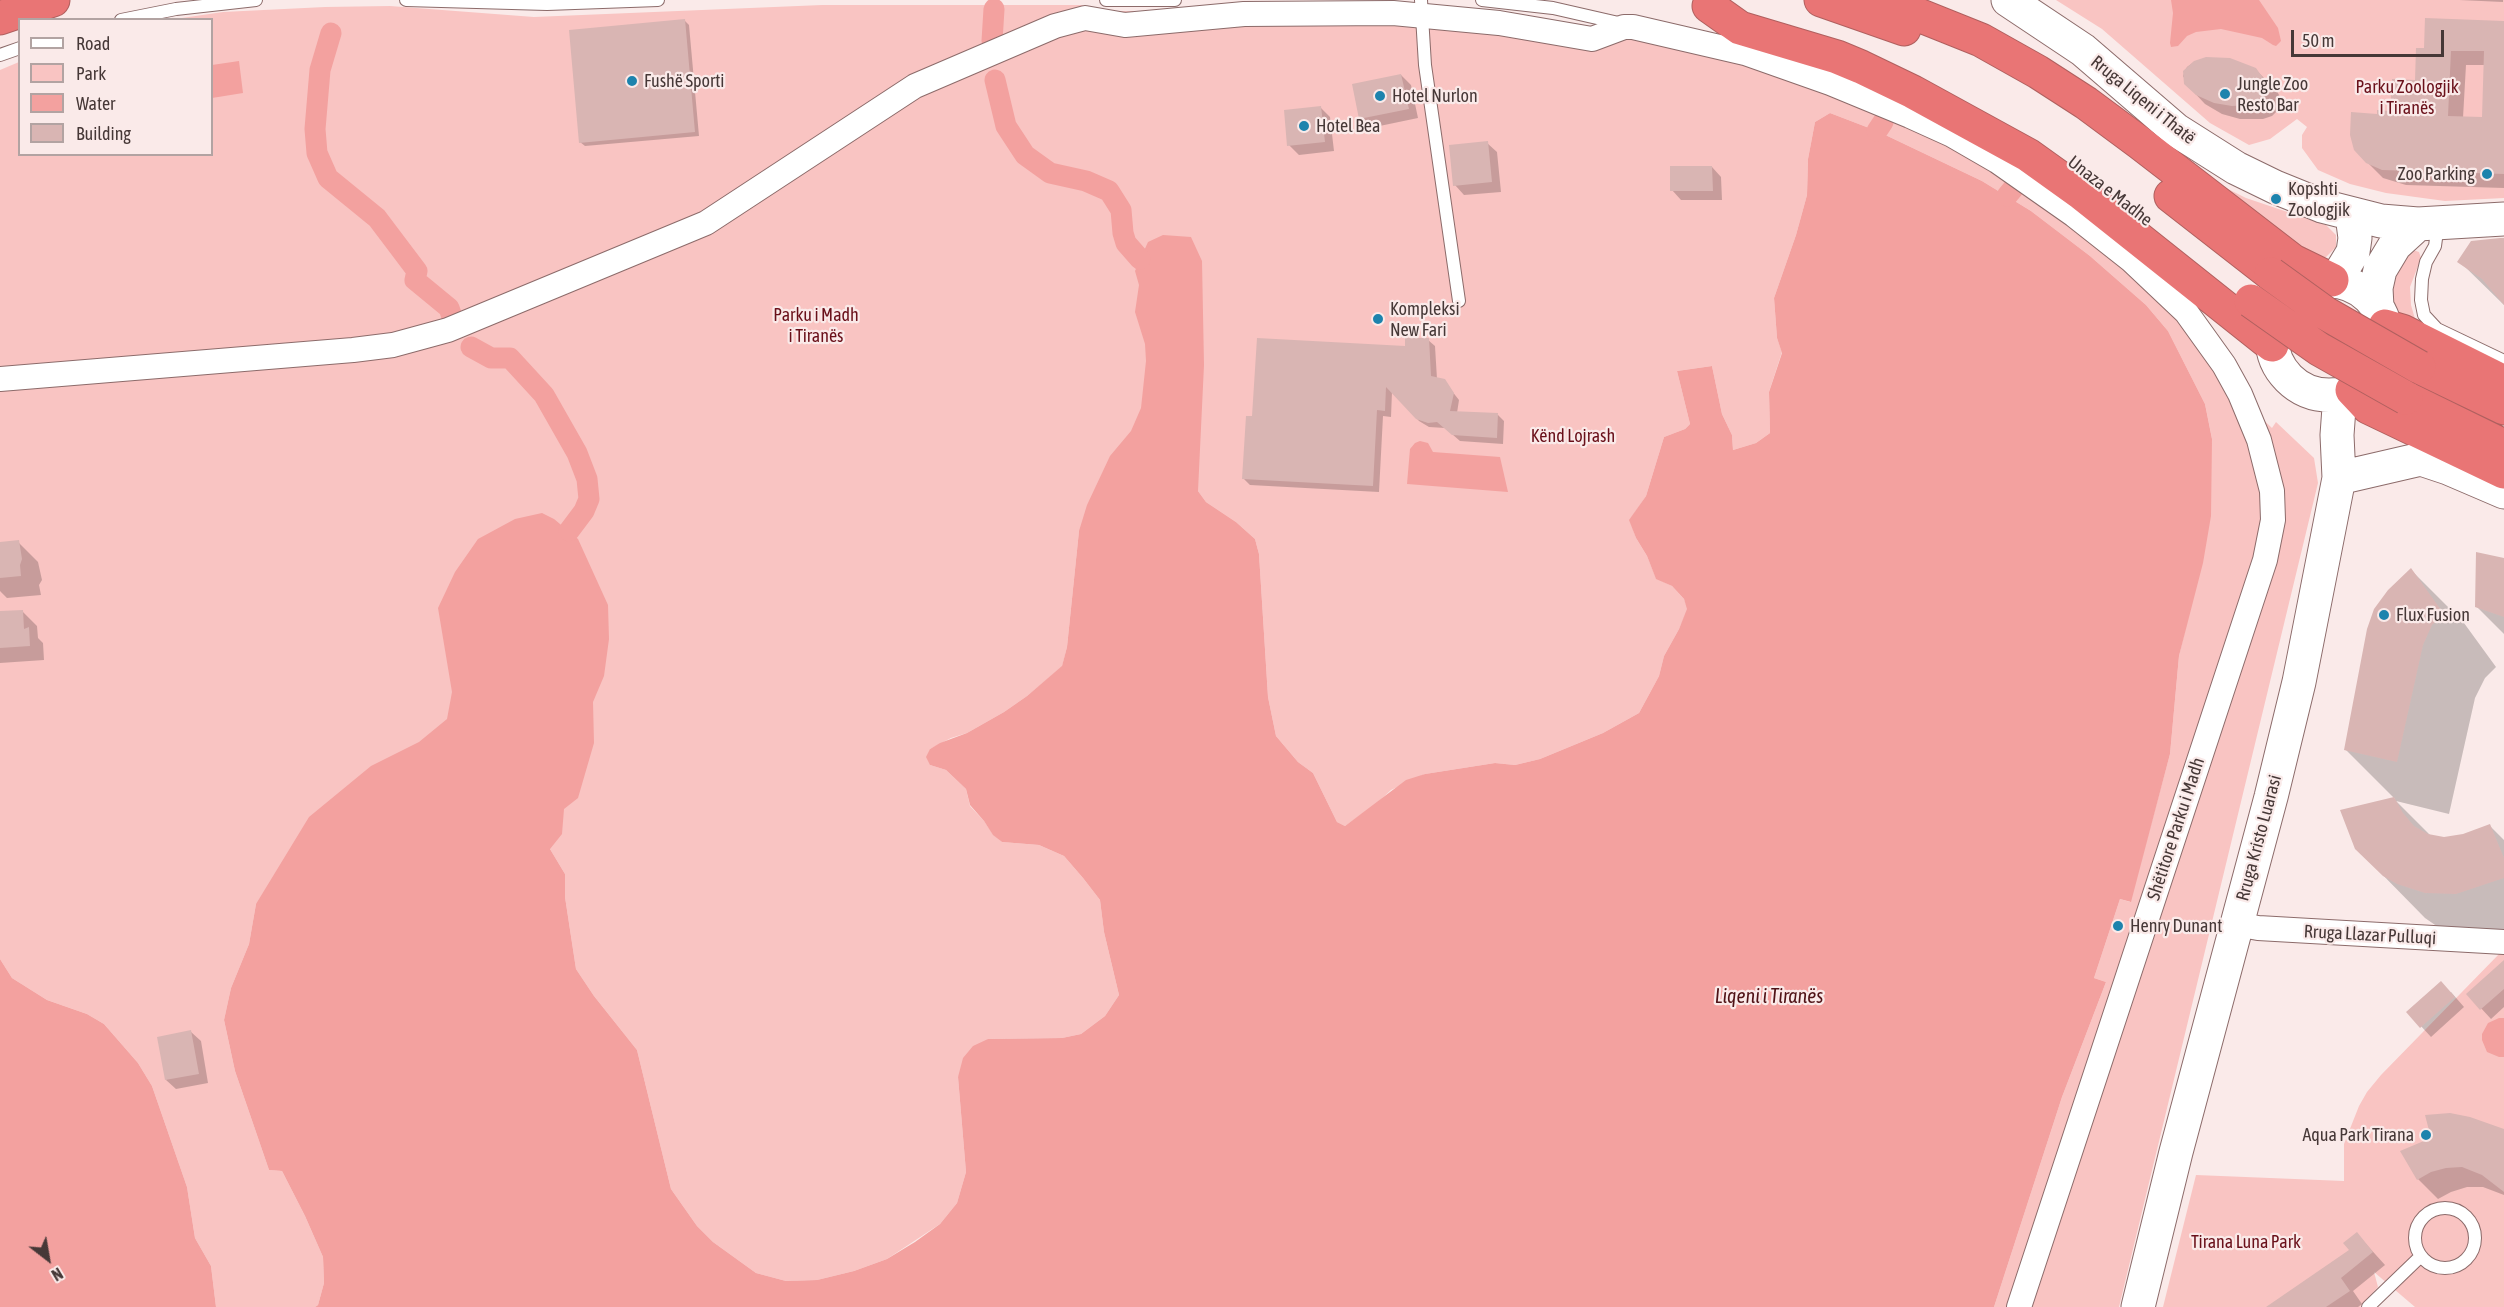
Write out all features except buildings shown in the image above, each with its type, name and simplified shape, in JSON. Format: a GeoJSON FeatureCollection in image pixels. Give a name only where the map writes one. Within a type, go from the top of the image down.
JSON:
{"type":"FeatureCollection","features":[{"type":"Feature","properties":{"kind":"highway"},"geometry":{"type":"LineString","coordinates":[[0,18],[53,0]]}},
{"type":"Feature","properties":{"kind":"highway","name":"Unaza e Madhe"},"geometry":{"type":"LineString","coordinates":[[1821,0],[1919,35],[1988,68],[2040,98],[2105,144],[2271,274],[2325,313],[2419,367],[2504,408]]}},
{"type":"Feature","properties":{"kind":"highway"},"geometry":{"type":"LineString","coordinates":[[1881,0],[1981,40],[2038,72],[2086,103],[2140,143],[2293,261],[2334,280]]}},
{"type":"Feature","properties":{"kind":"highway"},"geometry":{"type":"LineString","coordinates":[[1697,3],[1740,28],[1837,57],[1861,67],[1922,96],[2028,155],[2081,193],[2272,345]]}},
{"type":"Feature","properties":{"kind":"highway","name":"Unaza e Madhe"},"geometry":{"type":"LineString","coordinates":[[1697,3],[1794,26],[1885,57],[1942,83],[2007,117],[2091,175],[2251,301],[2319,349],[2406,398],[2504,446]]}},
{"type":"Feature","properties":{"kind":"highway"},"geometry":{"type":"LineString","coordinates":[[2381,316],[2402,331],[2504,382]]}},
{"type":"Feature","properties":{"kind":"highway"},"geometry":{"type":"LineString","coordinates":[[2338,393],[2504,472]]}},
{"type":"Feature","properties":{"kind":"main road","name":"Rruga Liqeni i Thatë"},"geometry":{"type":"LineString","coordinates":[[2008,0],[2082,50],[2176,130],[2236,168],[2275,187],[2368,219],[2428,223],[2504,219]]}},
{"type":"Feature","properties":{"kind":"main road"},"geometry":{"type":"LineString","coordinates":[[2334,280],[2353,252],[2355,238],[2368,219]]}},
{"type":"Feature","properties":{"kind":"main road"},"geometry":{"type":"LineString","coordinates":[[2368,219],[2384,261]]}},
{"type":"Feature","properties":{"kind":"main road"},"geometry":{"type":"LineString","coordinates":[[2381,316],[2358,288],[2334,280],[2306,285],[2289,296],[2280,306],[2274,319],[2272,345],[2275,358],[2285,376],[2302,388],[2338,393],[2368,379],[2380,364],[2386,345],[2377,280],[2384,261],[2400,240],[2428,223]]}},
{"type":"Feature","properties":{"kind":"main road","name":"Rruga Kristo Luarasi"},"geometry":{"type":"LineString","coordinates":[[2138,1307],[2299,682],[2339,478],[2338,393]]}},
{"type":"Feature","properties":{"kind":"main road"},"geometry":{"type":"LineString","coordinates":[[2339,478],[2421,459],[2504,492]]}},
{"type":"Feature","properties":{"kind":"street"},"geometry":{"type":"LineString","coordinates":[[0,379],[353,350],[393,345],[448,330],[706,223],[915,86],[1017,41],[1075,20],[1095,18],[1125,25],[1244,14],[1394,13],[1421,8],[1592,39],[1624,27],[1633,27]]}},
{"type":"Feature","properties":{"kind":"street","name":"Shëtitore Parku i Madh"},"geometry":{"type":"LineString","coordinates":[[1633,27],[1745,53],[1877,101],[1952,135],[1996,161],[2074,215],[2131,260],[2166,292],[2199,329],[2224,365],[2240,394],[2259,440],[2272,491],[2273,520],[2265,560],[2019,1307]]}},
{"type":"Feature","properties":{"kind":"street","name":"Rruga Llazar Pulluqi"},"geometry":{"type":"LineString","coordinates":[[2236,924],[2258,928],[2504,942]]}},
{"type":"Feature","properties":{"kind":"lane"},"geometry":{"type":"LineString","coordinates":[[132,18],[176,9],[256,0]]}},
{"type":"Feature","properties":{"kind":"lane"},"geometry":{"type":"LineString","coordinates":[[406,0],[547,10],[658,0]]}},
{"type":"Feature","properties":{"kind":"lane"},"geometry":{"type":"LineString","coordinates":[[1106,0],[1174,0]]}},
{"type":"Feature","properties":{"kind":"lane"},"geometry":{"type":"LineString","coordinates":[[1482,0],[1553,8],[1633,27]]}},
{"type":"Feature","properties":{"kind":"lane"},"geometry":{"type":"LineString","coordinates":[[1421,8],[1425,65],[1460,301]]}},
{"type":"Feature","properties":{"kind":"lane"},"geometry":{"type":"LineString","coordinates":[[0,56],[18,49]]}},
{"type":"Feature","properties":{"kind":"lane"},"geometry":{"type":"LineString","coordinates":[[2428,223],[2435,246],[2426,262],[2422,279],[2421,300],[2424,315],[2437,329],[2504,361]]}},
{"type":"Feature","properties":{"kind":"lane"},"geometry":{"type":"LineString","coordinates":[[2445,1209],[2462,1214],[2469,1221],[2475,1238],[2473,1248],[2465,1260],[2442,1268],[2434,1266],[2421,1256],[2417,1250],[2415,1235],[2427,1214],[2445,1209]]}},
{"type":"Feature","properties":{"kind":"lane"},"geometry":{"type":"LineString","coordinates":[[2368,1307],[2421,1256]]}},
{"type":"Feature","properties":{"kind":"green space","name":"Parku Zoologjik i Tiranës"},"geometry":{"type":"Polygon","coordinates":[[[2056,0],[2504,0],[2504,198],[2445,201],[2386,193],[2350,184],[2318,170],[2302,148],[2302,135],[2307,127],[2297,119],[2270,139],[2249,145],[2210,123],[2102,29],[2056,0]]]}},
{"type":"Feature","properties":{"kind":"green space","name":"Parku i Madh i Tiranës"},"geometry":{"type":"Polygon","coordinates":[[[1212,4],[1524,17],[1746,61],[1964,145],[2140,272],[2235,393],[2272,428],[2276,422],[2314,458],[2318,483],[2119,1307],[1994,1307],[2062,1097],[2106,982],[2094,978],[2120,899],[2130,902],[2170,754],[2179,656],[2188,618],[2212,439],[2205,404],[2168,331],[2146,305],[2090,256],[2031,211],[1982,181],[1877,131],[1830,113],[1815,122],[1808,159],[1807,195],[1774,298],[1777,338],[1782,352],[1769,392],[1770,433],[1756,443],[1733,450],[1732,435],[1722,414],[1712,366],[1677,371],[1690,424],[1685,429],[1664,437],[1646,496],[1630,520],[1636,538],[1656,578],[1672,586],[1684,599],[1688,609],[1664,656],[1659,676],[1639,713],[1603,733],[1540,759],[1515,765],[1495,763],[1425,774],[1391,790],[1345,826],[1337,822],[1313,773],[1298,762],[1276,736],[1268,697],[1259,554],[1255,539],[1236,522],[1206,502],[1198,491],[1079,531],[1067,647],[1062,667],[1004,712],[967,733],[930,749],[930,765],[946,770],[966,789],[970,806],[1002,842],[1039,845],[1064,856],[1083,878],[1100,900],[1104,932],[1119,995],[1105,1016],[1081,1034],[1062,1038],[988,1039],[958,1077],[966,1172],[957,1203],[940,1224],[887,1259],[854,1271],[817,1280],[786,1281],[756,1273],[713,1242],[697,1226],[671,1189],[637,1050],[594,996],[576,969],[565,897],[565,874],[550,849],[256,904],[249,944],[231,988],[224,1020],[235,1071],[269,1170],[282,1171],[305,1216],[323,1257],[324,1283],[318,1305],[315,1307],[216,1307],[211,1266],[195,1238],[187,1187],[152,1086],[138,1063],[104,1024],[87,1014],[47,1000],[12,978],[0,959],[0,70],[18,62],[18,156],[213,156],[213,18],[182,18],[223,12],[390,6],[534,17],[822,5],[1081,5],[1108,11],[1180,11],[1212,4]]]}},
{"type":"Feature","properties":{"kind":"green space"},"geometry":{"type":"Polygon","coordinates":[[[2220,185],[2246,198],[2326,225],[2336,235],[2336,247],[2326,257],[2313,259],[2220,185]]]}},
{"type":"Feature","properties":{"kind":"green space"},"geometry":{"type":"Polygon","coordinates":[[[2413,250],[2419,252],[2421,258],[2410,287],[2415,319],[2397,315],[2391,306],[2390,273],[2413,250]]]}},
{"type":"Feature","properties":{"kind":"green space","name":"Aqua Park Tirana"},"geometry":{"type":"Polygon","coordinates":[[[2501,952],[2504,952],[2504,1307],[2415,1307],[2374,1272],[2378,1287],[2360,1307],[2163,1307],[2196,1175],[2344,1181],[2344,1144],[2367,1092],[2501,952]]]}},
{"type":"Feature","properties":{"kind":"water"},"geometry":{"type":"Polygon","coordinates":[[[2171,0],[2259,0],[2278,28],[2281,41],[2276,46],[2262,38],[2221,29],[2196,32],[2187,36],[2178,46],[2171,47],[2173,13],[2171,0]]]}},
{"type":"Feature","properties":{"kind":"water"},"geometry":{"type":"Polygon","coordinates":[[[239,61],[243,93],[213,98],[213,65],[239,61]]]}},
{"type":"Feature","properties":{"kind":"water","name":"Liqeni i Tiranës"},"geometry":{"type":"Polygon","coordinates":[[[1830,113],[1877,131],[1982,181],[2031,211],[2090,256],[2146,305],[2168,331],[2205,404],[2212,439],[2211,516],[2203,563],[2179,656],[2170,754],[2131,902],[2120,899],[2094,978],[2106,982],[2062,1097],[1994,1307],[315,1307],[318,1305],[324,1283],[323,1257],[282,1171],[269,1170],[235,1071],[224,1020],[231,988],[249,944],[256,904],[309,817],[371,766],[419,742],[447,719],[452,692],[438,608],[455,572],[478,539],[515,519],[542,513],[554,519],[578,539],[608,605],[609,639],[604,676],[593,702],[594,743],[578,798],[564,809],[562,834],[550,849],[565,874],[565,897],[576,969],[594,996],[637,1050],[671,1189],[697,1226],[713,1242],[756,1273],[786,1281],[817,1280],[854,1271],[887,1259],[915,1242],[940,1224],[957,1203],[966,1172],[958,1077],[963,1058],[973,1046],[988,1039],[1062,1038],[1081,1034],[1105,1016],[1119,995],[1104,932],[1100,900],[1083,878],[1064,856],[1039,845],[1002,842],[993,835],[970,805],[966,789],[946,770],[930,765],[926,757],[930,749],[940,743],[967,733],[1004,712],[1062,666],[1067,647],[1079,531],[1087,505],[1110,456],[1131,431],[1141,408],[1146,361],[1145,344],[1135,312],[1139,285],[1135,271],[1148,242],[1163,235],[1191,237],[1202,261],[1204,365],[1198,491],[1206,502],[1236,522],[1255,539],[1259,554],[1268,697],[1276,736],[1298,762],[1313,773],[1337,822],[1345,826],[1406,780],[1425,774],[1495,763],[1515,765],[1540,759],[1603,733],[1639,713],[1659,676],[1664,656],[1687,609],[1684,599],[1672,586],[1656,579],[1629,520],[1646,496],[1664,437],[1685,429],[1690,424],[1677,371],[1712,366],[1722,414],[1732,435],[1733,450],[1756,443],[1770,433],[1769,392],[1782,353],[1777,338],[1774,298],[1807,195],[1808,159],[1815,122],[1830,113]]]}},
{"type":"Feature","properties":{"kind":"water"},"geometry":{"type":"Polygon","coordinates":[[[1420,441],[1428,443],[1433,452],[1500,457],[1508,492],[1407,484],[1410,449],[1420,441]]]}},
{"type":"Feature","properties":{"kind":"water"},"geometry":{"type":"Polygon","coordinates":[[[0,959],[12,978],[47,1000],[87,1014],[104,1024],[138,1063],[152,1086],[187,1187],[195,1238],[211,1266],[216,1307],[0,1307],[0,959]]]}},
{"type":"Feature","properties":{"kind":"water"},"geometry":{"type":"Polygon","coordinates":[[[2504,1018],[2504,1057],[2487,1052],[2482,1040],[2482,1034],[2488,1023],[2504,1018]]]}},
{"type":"Feature","properties":{"kind":"waterway"},"geometry":{"type":"LineString","coordinates":[[992,41],[994,9]]}},
{"type":"Feature","properties":{"kind":"waterway"},"geometry":{"type":"LineString","coordinates":[[331,33],[320,70],[315,129],[317,153],[328,178],[377,218],[417,271],[415,280],[449,308],[452,317]]}},
{"type":"Feature","properties":{"kind":"waterway"},"geometry":{"type":"LineString","coordinates":[[995,80],[1006,126],[1025,155],[1050,173],[1086,181],[1109,191],[1121,210],[1126,243],[1140,259]]}},
{"type":"Feature","properties":{"kind":"waterway"},"geometry":{"type":"LineString","coordinates":[[1877,131],[1883,122]]}},
{"type":"Feature","properties":{"kind":"waterway"},"geometry":{"type":"LineString","coordinates":[[2007,196],[2016,185]]}},
{"type":"Feature","properties":{"kind":"waterway"},"geometry":{"type":"LineString","coordinates":[[471,347],[491,358],[510,358],[544,395],[577,453],[587,479],[589,499],[584,511],[569,531]]}},
{"type":"Feature","properties":{"kind":"place","name":"Fushë Sporti"},"geometry":{"type":"Point","coordinates":[632,81]}},
{"type":"Feature","properties":{"kind":"place","name":"Jungle Zoo Resto Bar"},"geometry":{"type":"Point","coordinates":[2225,94]}},
{"type":"Feature","properties":{"kind":"place","name":"Hotel Nurlon"},"geometry":{"type":"Point","coordinates":[1380,96]}},
{"type":"Feature","properties":{"kind":"place","name":"Hotel Bea"},"geometry":{"type":"Point","coordinates":[1304,126]}},
{"type":"Feature","properties":{"kind":"place","name":"Zoo Parking"},"geometry":{"type":"Point","coordinates":[2487,174]}},
{"type":"Feature","properties":{"kind":"place","name":"Kopshti Zoologjik"},"geometry":{"type":"Point","coordinates":[2276,199]}},
{"type":"Feature","properties":{"kind":"place","name":"Kompleksi New Fari"},"geometry":{"type":"Point","coordinates":[1378,319]}},
{"type":"Feature","properties":{"kind":"place","name":"Flux Fusion"},"geometry":{"type":"Point","coordinates":[2384,615]}},
{"type":"Feature","properties":{"kind":"place","name":"Henry Dunant"},"geometry":{"type":"Point","coordinates":[2118,926]}},
{"type":"Feature","properties":{"kind":"place","name":"Aqua Park Tirana"},"geometry":{"type":"Point","coordinates":[2426,1135]}},
{"type":"Feature","properties":{"kind":"park label","name":"Kënd Lojrash"},"geometry":{"type":"Point","coordinates":[1573,436]}},
{"type":"Feature","properties":{"kind":"park label","name":"Tirana Luna Park"},"geometry":{"type":"Point","coordinates":[2246,1242]}}]}
